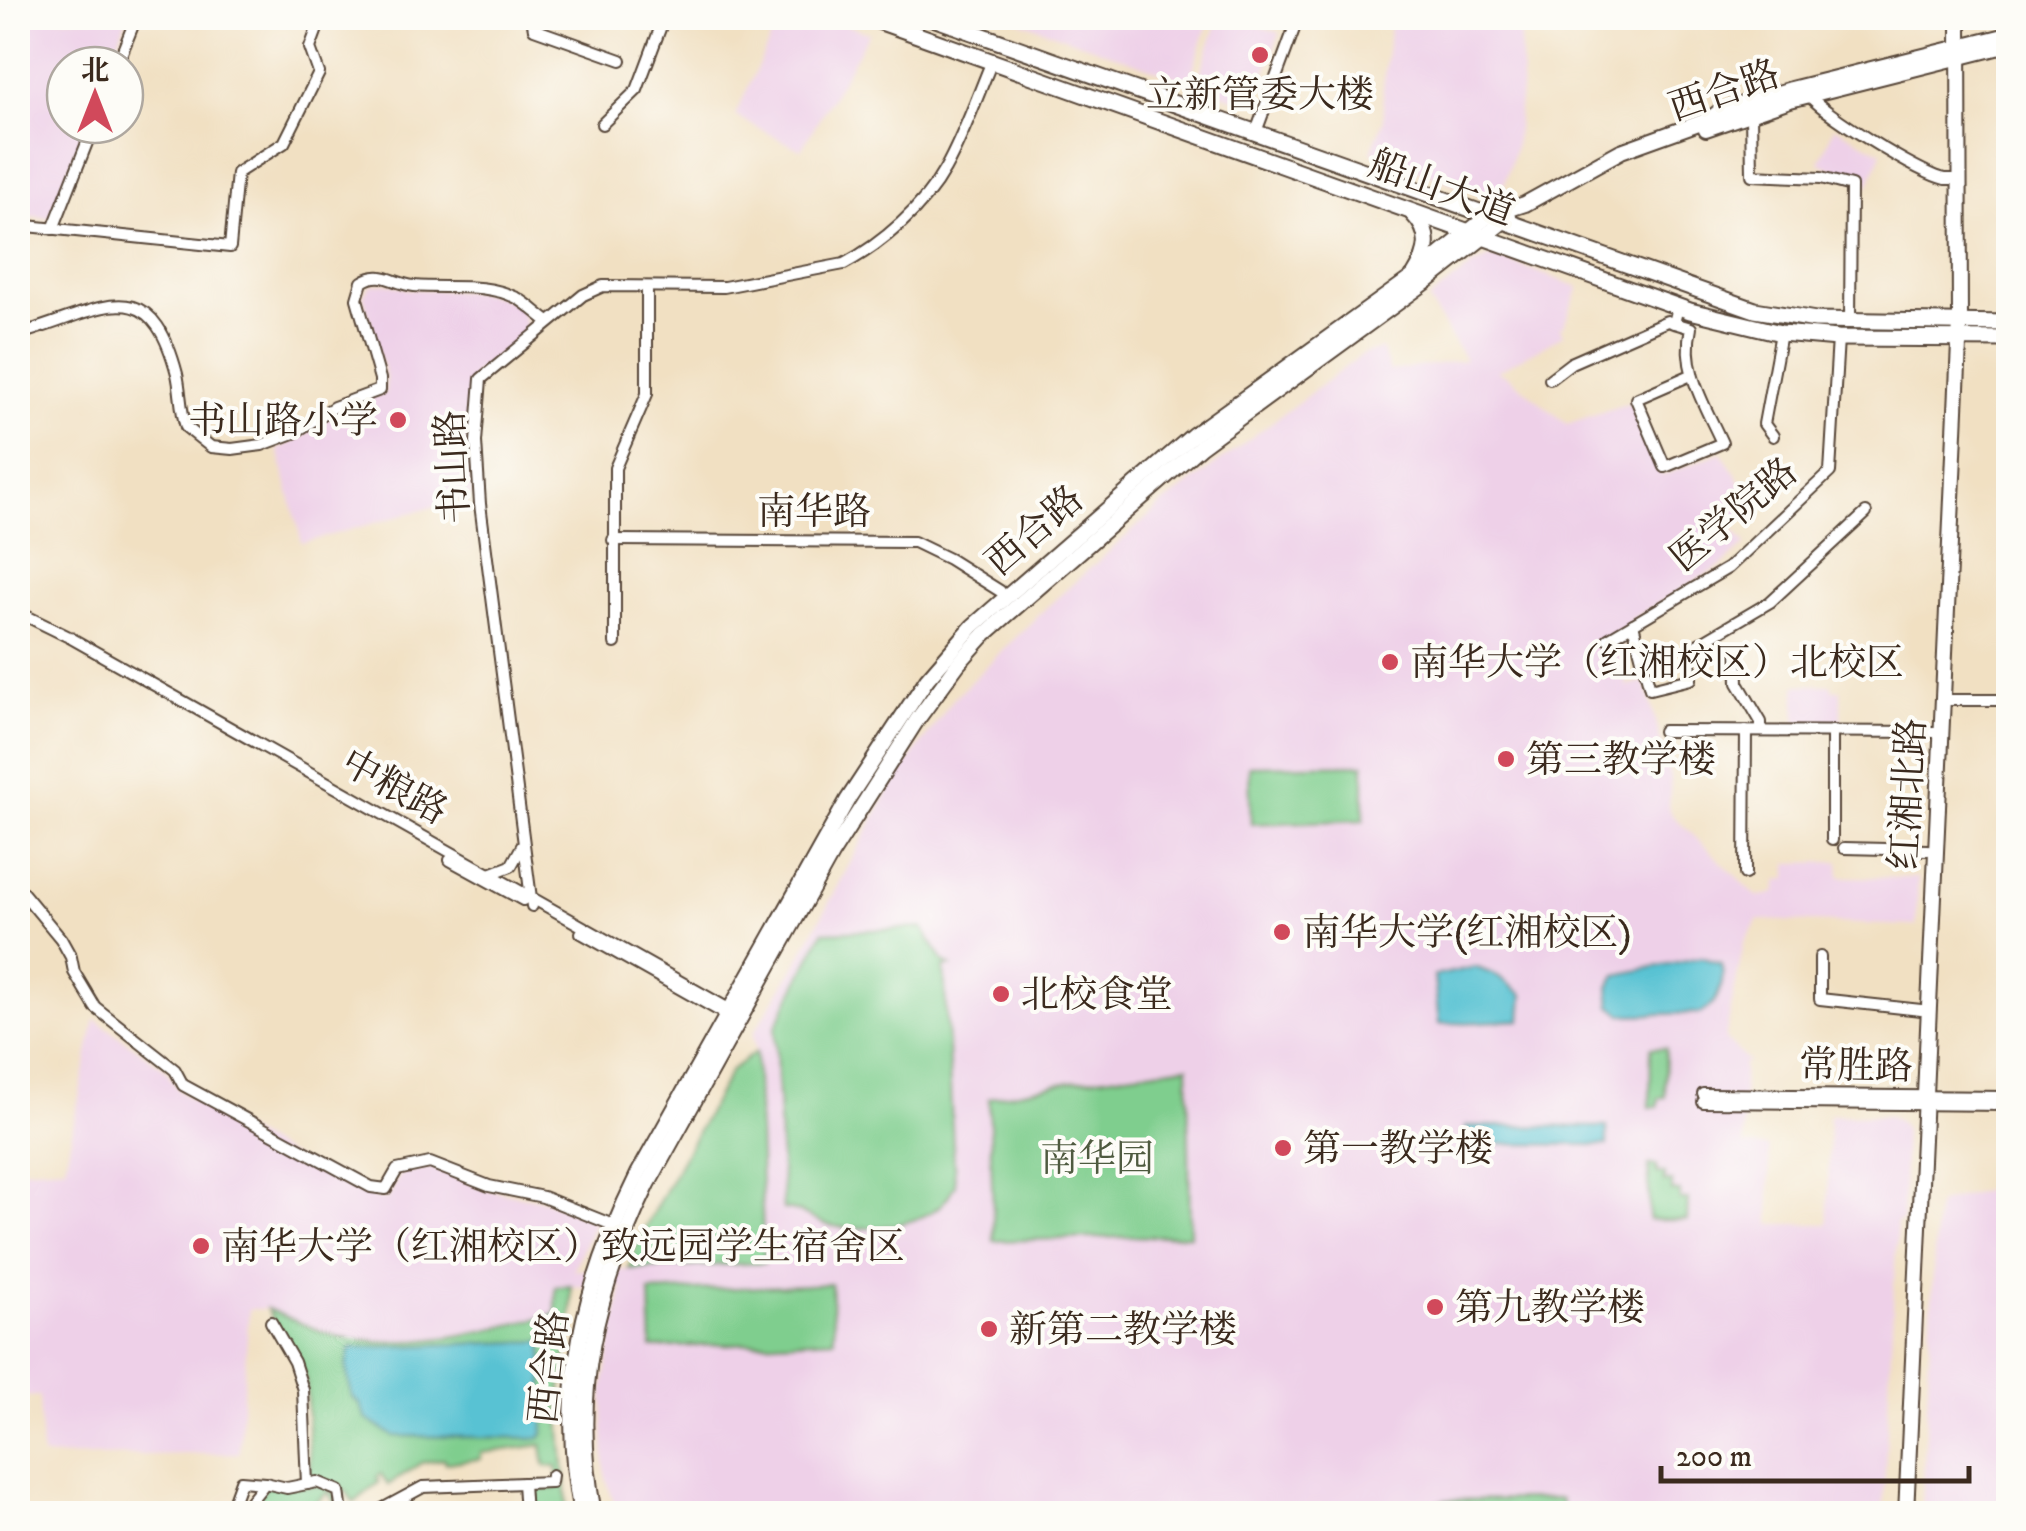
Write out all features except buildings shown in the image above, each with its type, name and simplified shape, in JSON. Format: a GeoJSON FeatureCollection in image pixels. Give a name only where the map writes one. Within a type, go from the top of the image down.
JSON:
{"type":"FeatureCollection","features":[{"type":"Feature","properties":{"kind":"highway","name":"船山大道"},"geometry":{"type":"LineString","coordinates":[[870,18],[1534,254],[1676,315],[1781,333],[1838,338],[2008,322]]}},
{"type":"Feature","properties":{"kind":"highway","name":"船山大道"},"geometry":{"type":"LineString","coordinates":[[933,18],[1755,310],[2008,338]]}},
{"type":"Feature","properties":{"kind":"highway"},"geometry":{"type":"LineString","coordinates":[[1406,209],[1422,224],[1427,242],[1422,277]]}},
{"type":"Feature","properties":{"kind":"main road","name":"红湘北路"},"geometry":{"type":"LineString","coordinates":[[1950,18],[1955,55]]}},
{"type":"Feature","properties":{"kind":"main road","name":"红湘北路"},"geometry":{"type":"LineString","coordinates":[[1898,1514],[1921,1100],[1920,1010],[1928,850],[1937,732],[1944,700],[1955,330],[1955,55],[1959,18]]}},
{"type":"Feature","properties":{"kind":"main road","name":"西合路"},"geometry":{"type":"LineString","coordinates":[[1955,55],[2008,35]]}},
{"type":"Feature","properties":{"kind":"main road","name":"西合路"},"geometry":{"type":"LineString","coordinates":[[1422,277],[1467,232],[1624,159],[1806,91],[2008,46]]}},
{"type":"Feature","properties":{"kind":"main road","name":"西合路"},"geometry":{"type":"LineString","coordinates":[[594,1514],[585,1418],[588,1372],[612,1262],[640,1199],[848,799],[911,702],[973,626],[1193,435],[1484,236],[1495,218]]}},
{"type":"Feature","properties":{"kind":"main road"},"geometry":{"type":"LineString","coordinates":[[1422,277],[1480,249],[1534,254]]}},
{"type":"Feature","properties":{"kind":"main road","name":"红湘北路"},"geometry":{"type":"LineString","coordinates":[[1906,1514],[1955,330]]}},
{"type":"Feature","properties":{"kind":"main road","name":"西合路"},"geometry":{"type":"LineString","coordinates":[[581,1514],[572,1417],[575,1370],[589,1291],[613,1224],[734,1015]]}},
{"type":"Feature","properties":{"kind":"street"},"geometry":{"type":"LineString","coordinates":[[126,45],[136,18]]}},
{"type":"Feature","properties":{"kind":"street"},"geometry":{"type":"LineString","coordinates":[[18,226],[230,247],[238,173],[284,143],[318,73],[310,48],[321,18]]}},
{"type":"Feature","properties":{"kind":"street"},"geometry":{"type":"LineString","coordinates":[[532,18],[534,29],[621,60]]}},
{"type":"Feature","properties":{"kind":"street"},"geometry":{"type":"LineString","coordinates":[[602,124],[636,90],[664,18]]}},
{"type":"Feature","properties":{"kind":"street"},"geometry":{"type":"LineString","coordinates":[[1256,132],[1298,18]]}},
{"type":"Feature","properties":{"kind":"street","name":"书山路"},"geometry":{"type":"LineString","coordinates":[[531,901],[480,504],[476,442],[481,378],[549,322],[603,286],[724,288],[844,264],[856,258],[913,209],[944,170],[992,61]]}},
{"type":"Feature","properties":{"kind":"street"},"geometry":{"type":"LineString","coordinates":[[1806,91],[1820,107],[1890,151],[1942,179],[1956,179]]}},
{"type":"Feature","properties":{"kind":"street"},"geometry":{"type":"LineString","coordinates":[[1755,108],[1752,175],[1821,178],[1851,186],[1850,322]]}},
{"type":"Feature","properties":{"kind":"street"},"geometry":{"type":"LineString","coordinates":[[53,229],[86,145]]}},
{"type":"Feature","properties":{"kind":"street"},"geometry":{"type":"LineString","coordinates":[[18,317],[29,331],[121,303],[138,306],[162,331],[178,377],[186,427],[211,447],[232,449],[262,445],[294,434],[334,407],[380,390],[357,299],[362,282],[371,276],[414,286],[485,288],[517,299],[549,322]]}},
{"type":"Feature","properties":{"kind":"street"},"geometry":{"type":"LineString","coordinates":[[615,643],[615,468],[647,394],[648,288]]}},
{"type":"Feature","properties":{"kind":"street"},"geometry":{"type":"LineString","coordinates":[[1550,378],[1572,363],[1676,315],[1691,328],[1686,346],[1691,376],[1722,443],[1665,467],[1636,399],[1691,376]]}},
{"type":"Feature","properties":{"kind":"street"},"geometry":{"type":"LineString","coordinates":[[1773,436],[1764,424],[1781,333]]}},
{"type":"Feature","properties":{"kind":"street","name":"医学院路"},"geometry":{"type":"LineString","coordinates":[[1608,638],[1728,568],[1830,472],[1838,338]]}},
{"type":"Feature","properties":{"kind":"street"},"geometry":{"type":"LineString","coordinates":[[1633,624],[1650,689],[1691,678],[1690,649],[1770,602],[1866,513]]}},
{"type":"Feature","properties":{"kind":"street","name":"南华路"},"geometry":{"type":"LineString","coordinates":[[614,540],[914,542],[1000,591]]}},
{"type":"Feature","properties":{"kind":"street","name":"中粮路"},"geometry":{"type":"LineString","coordinates":[[18,615],[734,1015]]}},
{"type":"Feature","properties":{"kind":"street","name":"中粮路"},"geometry":{"type":"LineString","coordinates":[[18,615],[69,637],[490,874],[531,901]]}},
{"type":"Feature","properties":{"kind":"street"},"geometry":{"type":"LineString","coordinates":[[1738,650],[1738,683],[1761,722],[1761,731]]}},
{"type":"Feature","properties":{"kind":"street"},"geometry":{"type":"LineString","coordinates":[[1944,700],[2008,700]]}},
{"type":"Feature","properties":{"kind":"street"},"geometry":{"type":"LineString","coordinates":[[1663,731],[1937,732]]}},
{"type":"Feature","properties":{"kind":"street"},"geometry":{"type":"LineString","coordinates":[[1745,874],[1746,731]]}},
{"type":"Feature","properties":{"kind":"street"},"geometry":{"type":"LineString","coordinates":[[1832,731],[1832,840]]}},
{"type":"Feature","properties":{"kind":"street"},"geometry":{"type":"LineString","coordinates":[[490,874],[511,866],[524,840]]}},
{"type":"Feature","properties":{"kind":"street"},"geometry":{"type":"LineString","coordinates":[[1844,848],[1928,850]]}},
{"type":"Feature","properties":{"kind":"street"},"geometry":{"type":"LineString","coordinates":[[18,887],[72,956],[74,972],[95,1007],[175,1070],[184,1085],[371,1187],[386,1189],[397,1170],[430,1163],[489,1186],[542,1197],[613,1224]]}},
{"type":"Feature","properties":{"kind":"street"},"geometry":{"type":"LineString","coordinates":[[1820,957],[1820,999],[1920,1010]]}},
{"type":"Feature","properties":{"kind":"street","name":"常胜路"},"geometry":{"type":"LineString","coordinates":[[1703,1098],[2008,1097]]}},
{"type":"Feature","properties":{"kind":"street","name":"常胜路"},"geometry":{"type":"LineString","coordinates":[[1921,1100],[2008,1106]]}},
{"type":"Feature","properties":{"kind":"street"},"geometry":{"type":"LineString","coordinates":[[271,1322],[294,1362],[303,1390],[307,1484]]}},
{"type":"Feature","properties":{"kind":"street"},"geometry":{"type":"LineString","coordinates":[[373,1514],[423,1487],[552,1482],[552,1475]]}},
{"type":"Feature","properties":{"kind":"street"},"geometry":{"type":"LineString","coordinates":[[229,1514],[241,1481],[287,1488],[307,1484],[330,1486],[339,1492],[342,1514]]}},
{"type":"Feature","properties":{"kind":"street"},"geometry":{"type":"LineString","coordinates":[[240,1514],[265,1483]]}},
{"type":"Feature","properties":{"kind":"street"},"geometry":{"type":"LineString","coordinates":[[523,1484],[525,1514]]}},
{"type":"Feature","properties":{"kind":"shaded area"},"geometry":{"type":"Polygon","coordinates":[[[18,18],[127,18],[117,45],[45,45],[45,145],[78,145],[50,218],[18,215],[18,18]]]}},
{"type":"Feature","properties":{"kind":"shaded area"},"geometry":{"type":"Polygon","coordinates":[[[780,18],[826,18],[869,33],[801,150],[735,116],[780,18]]]}},
{"type":"Feature","properties":{"kind":"shaded area"},"geometry":{"type":"Polygon","coordinates":[[[1012,18],[1210,18],[1189,82],[1012,18]]]}},
{"type":"Feature","properties":{"kind":"shaded area"},"geometry":{"type":"Polygon","coordinates":[[[1219,18],[1235,18],[1280,33],[1256,98],[1251,102],[1196,85],[1219,18]]]}},
{"type":"Feature","properties":{"kind":"shaded area"},"geometry":{"type":"Polygon","coordinates":[[[1391,18],[1519,18],[1522,80],[1515,148],[1499,201],[1371,152],[1383,121],[1391,18]]]}},
{"type":"Feature","properties":{"kind":"shaded area"},"geometry":{"type":"Polygon","coordinates":[[[1834,127],[1882,152],[1869,186],[1819,163],[1834,127]]]}},
{"type":"Feature","properties":{"kind":"shaded area","name":"南华大学(红湘校区)"},"geometry":{"type":"Polygon","coordinates":[[[1489,258],[1579,287],[1560,327],[1563,335],[1497,371],[1567,424],[1631,402],[1662,476],[1721,452],[1741,482],[1750,513],[1730,526],[1746,544],[1724,564],[1629,621],[1634,641],[1618,646],[1627,686],[1645,682],[1671,780],[1672,815],[1758,897],[1775,893],[1778,880],[1788,879],[1788,863],[1839,862],[1840,877],[1918,878],[1916,926],[1758,920],[1744,943],[1725,1039],[1749,1062],[1743,1063],[1744,1146],[1769,1147],[1770,1224],[1828,1224],[1829,1115],[1890,1116],[1905,1130],[1883,1513],[617,1513],[605,1474],[603,1390],[622,1286],[557,1287],[557,1314],[478,1333],[400,1344],[337,1336],[267,1309],[249,1309],[239,1453],[42,1457],[39,1396],[18,1397],[18,1169],[65,1166],[95,1019],[165,1069],[178,1090],[192,1100],[290,1156],[377,1199],[387,1200],[401,1173],[433,1168],[488,1190],[544,1200],[595,1221],[574,1270],[629,1269],[637,1242],[731,1070],[756,1052],[753,1034],[792,972],[892,785],[954,698],[1048,606],[1160,506],[1363,354],[1381,349],[1390,371],[1465,360],[1428,300],[1472,266],[1489,258]]]}},
{"type":"Feature","properties":{"kind":"shaded area","name":"书山路小学"},"geometry":{"type":"Polygon","coordinates":[[[385,283],[408,289],[482,292],[511,301],[521,307],[527,333],[474,374],[469,432],[472,496],[302,543],[278,449],[343,408],[385,393],[386,379],[363,295],[370,285],[385,283]]]}},
{"type":"Feature","properties":{"kind":"shaded area"},"geometry":{"type":"Polygon","coordinates":[[[1796,685],[1832,685],[1832,690],[1841,690],[1841,726],[1796,726],[1796,685]]]}},
{"type":"Feature","properties":{"kind":"shaded area"},"geometry":{"type":"Polygon","coordinates":[[[2008,1184],[2008,1513],[1922,1513],[1936,1210],[1940,1203],[2008,1184]]]}},
{"type":"Feature","properties":{"kind":"green space"},"geometry":{"type":"Polygon","coordinates":[[[1364,764],[1364,820],[1251,824],[1249,766],[1364,764]]]}},
{"type":"Feature","properties":{"kind":"green space"},"geometry":{"type":"Polygon","coordinates":[[[923,928],[943,961],[951,966],[944,967],[955,1185],[937,1208],[924,1216],[874,1228],[828,1225],[783,1209],[775,1028],[823,932],[923,928]]]}},
{"type":"Feature","properties":{"kind":"green space"},"geometry":{"type":"Polygon","coordinates":[[[1651,1048],[1666,1048],[1665,1097],[1659,1098],[1658,1107],[1650,1107],[1651,1048]]]}},
{"type":"Feature","properties":{"kind":"green space"},"geometry":{"type":"Polygon","coordinates":[[[756,1052],[764,1263],[629,1269],[637,1242],[731,1070],[756,1052]]]}},
{"type":"Feature","properties":{"kind":"green space","name":"南华园"},"geometry":{"type":"Polygon","coordinates":[[[1188,1066],[1190,1235],[994,1241],[989,1098],[1066,1082],[1188,1066]]]}},
{"type":"Feature","properties":{"kind":"green space"},"geometry":{"type":"Polygon","coordinates":[[[1649,1165],[1656,1165],[1657,1173],[1664,1173],[1664,1182],[1672,1182],[1672,1191],[1680,1192],[1680,1200],[1688,1200],[1687,1220],[1649,1220],[1649,1165]]]}},
{"type":"Feature","properties":{"kind":"green space"},"geometry":{"type":"Polygon","coordinates":[[[831,1284],[834,1339],[652,1348],[650,1292],[831,1284]]]}},
{"type":"Feature","properties":{"kind":"green space"},"geometry":{"type":"Polygon","coordinates":[[[571,1286],[572,1311],[559,1404],[565,1513],[532,1513],[537,1490],[558,1488],[557,1466],[545,1466],[542,1445],[481,1453],[481,1459],[421,1463],[388,1485],[381,1474],[377,1477],[379,1482],[354,1503],[346,1491],[310,1475],[306,1378],[267,1309],[341,1337],[422,1340],[556,1314],[556,1287],[571,1286]]]}},
{"type":"Feature","properties":{"kind":"green space"},"geometry":{"type":"Polygon","coordinates":[[[267,1485],[322,1486],[338,1495],[339,1510],[328,1492],[303,1513],[245,1514],[267,1485]]]}},
{"type":"Feature","properties":{"kind":"green space"},"geometry":{"type":"Polygon","coordinates":[[[1561,1499],[1563,1513],[1412,1513],[1444,1500],[1561,1499]]]}},
{"type":"Feature","properties":{"kind":"water"},"geometry":{"type":"Polygon","coordinates":[[[1701,957],[1721,964],[1722,971],[1716,998],[1702,1013],[1623,1015],[1611,1006],[1609,987],[1616,975],[1701,957]]]}},
{"type":"Feature","properties":{"kind":"water"},"geometry":{"type":"Polygon","coordinates":[[[1475,967],[1498,976],[1523,995],[1521,1020],[1439,1024],[1434,976],[1475,967]]]}},
{"type":"Feature","properties":{"kind":"water"},"geometry":{"type":"Polygon","coordinates":[[[1466,1126],[1607,1127],[1607,1145],[1465,1144],[1466,1126]]]}},
{"type":"Feature","properties":{"kind":"water"},"geometry":{"type":"Polygon","coordinates":[[[543,1341],[544,1433],[540,1438],[394,1436],[366,1419],[352,1397],[346,1367],[350,1348],[543,1341]]]}},
{"type":"Feature","properties":{"kind":"place","name":"立新管委大楼"},"geometry":{"type":"Point","coordinates":[1260,55]}},
{"type":"Feature","properties":{"kind":"place","name":"书山路小学"},"geometry":{"type":"Point","coordinates":[398,420]}},
{"type":"Feature","properties":{"kind":"place","name":"南华大学（红湘校区）北校区"},"geometry":{"type":"Point","coordinates":[1390,662]}},
{"type":"Feature","properties":{"kind":"place","name":"第三教学楼"},"geometry":{"type":"Point","coordinates":[1506,759]}},
{"type":"Feature","properties":{"kind":"place","name":"南华大学(红湘校区)"},"geometry":{"type":"Point","coordinates":[1282,932]}},
{"type":"Feature","properties":{"kind":"place","name":"北校食堂"},"geometry":{"type":"Point","coordinates":[1001,994]}},
{"type":"Feature","properties":{"kind":"place","name":"第一教学楼"},"geometry":{"type":"Point","coordinates":[1283,1148]}},
{"type":"Feature","properties":{"kind":"place","name":"南华大学（红湘校区）致远园学生宿舍区"},"geometry":{"type":"Point","coordinates":[201,1246]}},
{"type":"Feature","properties":{"kind":"place","name":"第九教学楼"},"geometry":{"type":"Point","coordinates":[1435,1307]}},
{"type":"Feature","properties":{"kind":"place","name":"新第二教学楼"},"geometry":{"type":"Point","coordinates":[989,1329]}}]}
